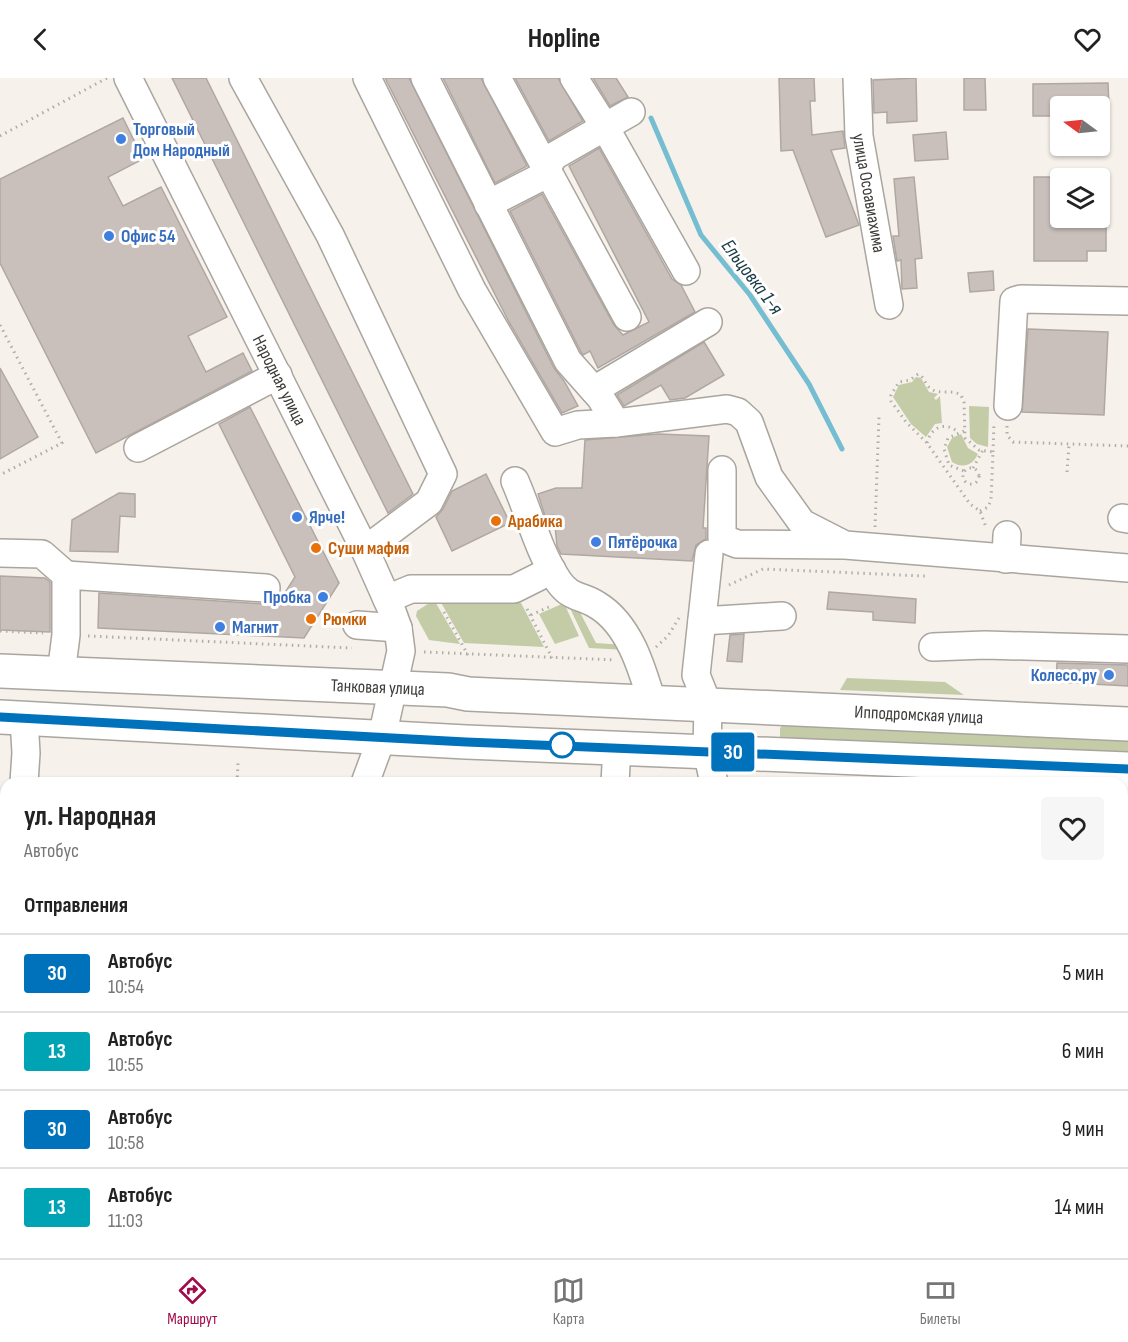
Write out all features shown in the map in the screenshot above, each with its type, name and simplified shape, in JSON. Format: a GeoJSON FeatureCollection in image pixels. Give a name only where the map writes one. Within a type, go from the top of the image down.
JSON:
{"type":"FeatureCollection","features":[{"type":"Feature","properties":{"kind":"highway","name":"Танковая улица"},"geometry":{"type":"LineString","coordinates":[[0,672],[448,690],[468,693],[708,705]]}},
{"type":"Feature","properties":{"kind":"highway"},"geometry":{"type":"LineString","coordinates":[[348,736],[358,725],[363,711],[360,698],[351,686]]}},
{"type":"Feature","properties":{"kind":"highway"},"geometry":{"type":"LineString","coordinates":[[444,741],[434,715],[439,701],[448,690]]}},
{"type":"Feature","properties":{"kind":"highway","name":"Ипподромская улица"},"geometry":{"type":"LineString","coordinates":[[708,705],[1128,724]]}},
{"type":"Feature","properties":{"kind":"highway"},"geometry":{"type":"LineString","coordinates":[[770,754],[761,739],[762,722],[771,708]]}},
{"type":"Feature","properties":{"kind":"highway"},"geometry":{"type":"LineString","coordinates":[[12,717],[444,741],[770,754],[947,772],[1035,777]]}},
{"type":"Feature","properties":{"kind":"street","name":"Народная улица"},"geometry":{"type":"LineString","coordinates":[[128,78],[365,550],[387,599],[399,640]]}},
{"type":"Feature","properties":{"kind":"street"},"geometry":{"type":"LineString","coordinates":[[243,78],[330,235],[443,474],[429,502],[365,550]]}},
{"type":"Feature","properties":{"kind":"street"},"geometry":{"type":"LineString","coordinates":[[367,78],[472,290],[555,432],[578,425],[616,423],[727,409],[738,412],[749,422],[754,431],[769,477],[802,523],[845,545]]}},
{"type":"Feature","properties":{"kind":"street"},"geometry":{"type":"LineString","coordinates":[[425,78],[568,361],[594,390],[616,423]]}},
{"type":"Feature","properties":{"kind":"street"},"geometry":{"type":"LineString","coordinates":[[497,78],[627,318]]}},
{"type":"Feature","properties":{"kind":"street"},"geometry":{"type":"LineString","coordinates":[[574,78],[605,127],[686,272]]}},
{"type":"Feature","properties":{"kind":"street","name":"улица Осоавиахима"},"geometry":{"type":"LineString","coordinates":[[857,78],[859,136],[889,305]]}},
{"type":"Feature","properties":{"kind":"street"},"geometry":{"type":"LineString","coordinates":[[488,204],[541,177],[554,156],[631,112]]}},
{"type":"Feature","properties":{"kind":"street"},"geometry":{"type":"LineString","coordinates":[[1008,406],[1014,302],[1021,299],[1128,301]]}},
{"type":"Feature","properties":{"kind":"street"},"geometry":{"type":"LineString","coordinates":[[594,390],[708,322]]}},
{"type":"Feature","properties":{"kind":"street"},"geometry":{"type":"LineString","coordinates":[[138,448],[278,375]]}},
{"type":"Feature","properties":{"kind":"street"},"geometry":{"type":"LineString","coordinates":[[722,470],[722,538],[737,544],[845,545],[874,550],[1000,542],[1128,568]]}},
{"type":"Feature","properties":{"kind":"street"},"geometry":{"type":"LineString","coordinates":[[515,481],[552,570],[573,597],[595,603],[611,615],[640,661],[652,702]]}},
{"type":"Feature","properties":{"kind":"street"},"geometry":{"type":"LineString","coordinates":[[0,553],[42,554],[66,575],[266,588]]}},
{"type":"Feature","properties":{"kind":"street"},"geometry":{"type":"LineString","coordinates":[[709,554],[696,675],[708,705],[707,751],[713,777]]}},
{"type":"Feature","properties":{"kind":"street"},"geometry":{"type":"LineString","coordinates":[[387,599],[411,589],[514,589],[552,570]]}},
{"type":"Feature","properties":{"kind":"street"},"geometry":{"type":"LineString","coordinates":[[61,674],[77,635],[66,575]]}},
{"type":"Feature","properties":{"kind":"street"},"geometry":{"type":"LineString","coordinates":[[703,609],[782,616]]}},
{"type":"Feature","properties":{"kind":"street"},"geometry":{"type":"LineString","coordinates":[[356,636],[399,640],[382,737],[367,777]]}},
{"type":"Feature","properties":{"kind":"street"},"geometry":{"type":"LineString","coordinates":[[933,647],[985,645],[1128,649]]}},
{"type":"Feature","properties":{"kind":"street"},"geometry":{"type":"LineString","coordinates":[[12,717],[26,753],[24,777]]}},
{"type":"Feature","properties":{"kind":"street"},"geometry":{"type":"LineString","coordinates":[[615,777],[617,747]]}},
{"type":"Feature","properties":{"kind":"path"},"geometry":{"type":"LineString","coordinates":[[0,136],[107,78]]}},
{"type":"Feature","properties":{"kind":"path"},"geometry":{"type":"LineString","coordinates":[[0,325],[62,442],[0,475]]}},
{"type":"Feature","properties":{"kind":"path"},"geometry":{"type":"LineString","coordinates":[[993,452],[970,445],[964,431],[964,402],[961,395],[929,388],[922,375],[916,374],[910,380],[897,384],[890,398],[906,422],[927,443],[970,504],[980,511],[1000,542]]}},
{"type":"Feature","properties":{"kind":"path"},"geometry":{"type":"LineString","coordinates":[[980,511],[988,507],[991,500],[995,405],[1008,406],[1009,440],[1128,446]]}},
{"type":"Feature","properties":{"kind":"path"},"geometry":{"type":"LineString","coordinates":[[874,550],[879,417]]}},
{"type":"Feature","properties":{"kind":"path"},"geometry":{"type":"LineString","coordinates":[[927,443],[932,431],[938,427],[948,426],[958,432]]}},
{"type":"Feature","properties":{"kind":"path"},"geometry":{"type":"LineString","coordinates":[[964,431],[948,438],[944,455],[949,465],[964,471],[973,468],[983,450]]}},
{"type":"Feature","properties":{"kind":"path"},"geometry":{"type":"LineString","coordinates":[[1067,472],[1069,444]]}},
{"type":"Feature","properties":{"kind":"path"},"geometry":{"type":"LineString","coordinates":[[960,491],[967,484],[971,485],[978,480],[978,471],[973,468]]}},
{"type":"Feature","properties":{"kind":"path"},"geometry":{"type":"LineString","coordinates":[[964,471],[962,476],[967,484]]}},
{"type":"Feature","properties":{"kind":"path"},"geometry":{"type":"LineString","coordinates":[[399,640],[468,655],[640,661],[669,636],[683,610],[703,609],[763,569]]}},
{"type":"Feature","properties":{"kind":"path"},"geometry":{"type":"LineString","coordinates":[[431,589],[468,655]]}},
{"type":"Feature","properties":{"kind":"path"},"geometry":{"type":"LineString","coordinates":[[531,615],[552,658]]}},
{"type":"Feature","properties":{"kind":"path"},"geometry":{"type":"LineString","coordinates":[[0,631],[77,635],[356,636]]}},
{"type":"Feature","properties":{"kind":"path"},"geometry":{"type":"LineString","coordinates":[[237,777],[238,763]]}},
{"type":"Feature","properties":{"kind":"green space"},"geometry":{"type":"Polygon","coordinates":[[[916,377],[921,378],[929,392],[938,394],[934,398],[936,400],[940,396],[942,423],[935,424],[926,437],[911,424],[893,397],[899,385],[912,382],[916,377]]]}},
{"type":"Feature","properties":{"kind":"green space"},"geometry":{"type":"Polygon","coordinates":[[[969,406],[989,407],[988,447],[977,444],[970,438],[969,406]]]}},
{"type":"Feature","properties":{"kind":"green space"},"geometry":{"type":"Polygon","coordinates":[[[961,434],[968,448],[978,454],[970,463],[964,465],[952,462],[947,447],[952,438],[961,434]]]}},
{"type":"Feature","properties":{"kind":"green space"},"geometry":{"type":"Polygon","coordinates":[[[509,593],[514,603],[521,603],[544,647],[464,643],[439,599],[509,593]]]}},
{"type":"Feature","properties":{"kind":"green space"},"geometry":{"type":"Polygon","coordinates":[[[573,599],[596,643],[625,645],[627,650],[589,648],[567,602],[573,599]]]}},
{"type":"Feature","properties":{"kind":"green space"},"geometry":{"type":"Polygon","coordinates":[[[434,600],[460,644],[429,640],[416,616],[417,611],[434,600]]]}},
{"type":"Feature","properties":{"kind":"green space"},"geometry":{"type":"Polygon","coordinates":[[[564,603],[579,636],[555,644],[539,614],[564,603]]]}},
{"type":"Feature","properties":{"kind":"green space"},"geometry":{"type":"Polygon","coordinates":[[[847,678],[945,682],[964,695],[840,690],[847,678]]]}},
{"type":"Feature","properties":{"kind":"green space"},"geometry":{"type":"Polygon","coordinates":[[[786,722],[1128,737],[1128,760],[785,745],[780,737],[780,728],[786,722]]]}},
{"type":"Feature","properties":{"kind":"building"},"geometry":{"type":"Polygon","coordinates":[[[172,78],[206,78],[413,494],[388,513],[172,78]]]}},
{"type":"Feature","properties":{"kind":"building"},"geometry":{"type":"Polygon","coordinates":[[[385,78],[409,78],[554,368],[578,406],[562,413],[509,322],[385,78]]]}},
{"type":"Feature","properties":{"kind":"building"},"geometry":{"type":"Polygon","coordinates":[[[443,78],[481,78],[527,166],[495,183],[443,78]]]}},
{"type":"Feature","properties":{"kind":"building"},"geometry":{"type":"Polygon","coordinates":[[[515,78],[558,78],[583,121],[549,141],[515,78]]]}},
{"type":"Feature","properties":{"kind":"building"},"geometry":{"type":"Polygon","coordinates":[[[593,78],[616,78],[628,97],[610,106],[593,78]]]}},
{"type":"Feature","properties":{"kind":"building"},"geometry":{"type":"Polygon","coordinates":[[[779,78],[814,78],[815,101],[810,101],[812,135],[843,131],[845,148],[831,150],[859,225],[826,237],[793,150],[781,151],[779,78]]]}},
{"type":"Feature","properties":{"kind":"building"},"geometry":{"type":"Polygon","coordinates":[[[916,78],[917,121],[887,123],[887,112],[874,113],[873,80],[916,78]]]}},
{"type":"Feature","properties":{"kind":"building"},"geometry":{"type":"Polygon","coordinates":[[[964,78],[985,78],[986,110],[964,110],[964,78]]]}},
{"type":"Feature","properties":{"kind":"building"},"geometry":{"type":"Polygon","coordinates":[[[1108,83],[1109,96],[1050,96],[1050,116],[1033,116],[1033,84],[1108,83]]]}},
{"type":"Feature","properties":{"kind":"building"},"geometry":{"type":"Polygon","coordinates":[[[123,118],[143,159],[108,177],[123,206],[161,187],[227,317],[188,336],[206,372],[243,353],[252,371],[96,453],[0,263],[0,179],[123,118]]]}},
{"type":"Feature","properties":{"kind":"building"},"geometry":{"type":"Polygon","coordinates":[[[946,132],[948,159],[915,161],[913,135],[946,132]]]}},
{"type":"Feature","properties":{"kind":"building"},"geometry":{"type":"Polygon","coordinates":[[[599,148],[672,279],[681,285],[695,312],[598,368],[590,351],[583,355],[581,352],[510,211],[542,194],[614,325],[623,335],[649,322],[569,166],[599,148]]]}},
{"type":"Feature","properties":{"kind":"building"},"geometry":{"type":"Polygon","coordinates":[[[914,177],[922,258],[915,259],[917,288],[902,289],[901,260],[897,261],[893,236],[899,236],[894,179],[914,177]]]}},
{"type":"Feature","properties":{"kind":"building"},"geometry":{"type":"Polygon","coordinates":[[[1034,177],[1050,177],[1050,228],[1106,228],[1106,251],[1087,251],[1087,261],[1034,261],[1034,177]]]}},
{"type":"Feature","properties":{"kind":"building"},"geometry":{"type":"Polygon","coordinates":[[[993,271],[994,290],[970,292],[968,273],[993,271]]]}},
{"type":"Feature","properties":{"kind":"building"},"geometry":{"type":"Polygon","coordinates":[[[1028,329],[1108,332],[1104,415],[1022,412],[1028,329]]]}},
{"type":"Feature","properties":{"kind":"building"},"geometry":{"type":"Polygon","coordinates":[[[704,342],[724,375],[685,398],[670,400],[661,385],[624,406],[617,395],[704,342]]]}},
{"type":"Feature","properties":{"kind":"building"},"geometry":{"type":"Polygon","coordinates":[[[0,368],[38,437],[0,459],[0,368]]]}},
{"type":"Feature","properties":{"kind":"building"},"geometry":{"type":"Polygon","coordinates":[[[250,407],[339,583],[304,638],[98,628],[99,593],[265,604],[281,599],[295,577],[219,424],[250,407]]]}},
{"type":"Feature","properties":{"kind":"building"},"geometry":{"type":"Polygon","coordinates":[[[658,434],[709,436],[703,528],[706,528],[706,539],[696,545],[692,561],[561,554],[557,546],[554,515],[545,516],[538,494],[556,488],[582,488],[585,440],[658,434]]]}},
{"type":"Feature","properties":{"kind":"building"},"geometry":{"type":"Polygon","coordinates":[[[486,474],[510,523],[452,551],[436,517],[452,491],[486,474]]]}},
{"type":"Feature","properties":{"kind":"building"},"geometry":{"type":"Polygon","coordinates":[[[119,493],[135,494],[135,517],[120,516],[118,552],[70,551],[72,520],[119,493]]]}},
{"type":"Feature","properties":{"kind":"building"},"geometry":{"type":"Polygon","coordinates":[[[0,576],[45,578],[50,582],[50,632],[0,630],[0,576]]]}},
{"type":"Feature","properties":{"kind":"building"},"geometry":{"type":"Polygon","coordinates":[[[829,592],[916,599],[915,623],[873,620],[873,612],[827,609],[829,592]]]}},
{"type":"Feature","properties":{"kind":"building"},"geometry":{"type":"Polygon","coordinates":[[[744,634],[742,662],[727,661],[730,635],[744,634]]]}},
{"type":"Feature","properties":{"kind":"building"},"geometry":{"type":"Polygon","coordinates":[[[1057,663],[1128,665],[1128,686],[1056,682],[1057,663]]]}},
{"type":"Feature","properties":{"kind":"waterway","name":"Ельцовка 1-я"},"geometry":{"type":"LineString","coordinates":[[651,118],[701,235],[750,295],[809,384],[842,449]]}},
{"type":"Feature","properties":{"kind":"bus line","name":"30"},"geometry":{"type":"LineString","coordinates":[[0,717],[466,742],[1128,769]]}},
{"type":"Feature","properties":{"kind":"place","name":"Торговый Дом Народный"},"geometry":{"type":"Point","coordinates":[121,139]}},
{"type":"Feature","properties":{"kind":"place","name":"Офис 54"},"geometry":{"type":"Point","coordinates":[109,236]}},
{"type":"Feature","properties":{"kind":"place","name":"Ярче!"},"geometry":{"type":"Point","coordinates":[297,517]}},
{"type":"Feature","properties":{"kind":"place","name":"Арабика"},"geometry":{"type":"Point","coordinates":[496,521]}},
{"type":"Feature","properties":{"kind":"place","name":"Пятёрочка"},"geometry":{"type":"Point","coordinates":[596,542]}},
{"type":"Feature","properties":{"kind":"place","name":"Суши мафия"},"geometry":{"type":"Point","coordinates":[316,548]}},
{"type":"Feature","properties":{"kind":"place","name":"Пробка"},"geometry":{"type":"Point","coordinates":[323,597]}},
{"type":"Feature","properties":{"kind":"place","name":"Рюмки"},"geometry":{"type":"Point","coordinates":[311,619]}},
{"type":"Feature","properties":{"kind":"place","name":"Магнит"},"geometry":{"type":"Point","coordinates":[220,627]}},
{"type":"Feature","properties":{"kind":"place","name":"Колесо.ру"},"geometry":{"type":"Point","coordinates":[1109,675]}}]}
